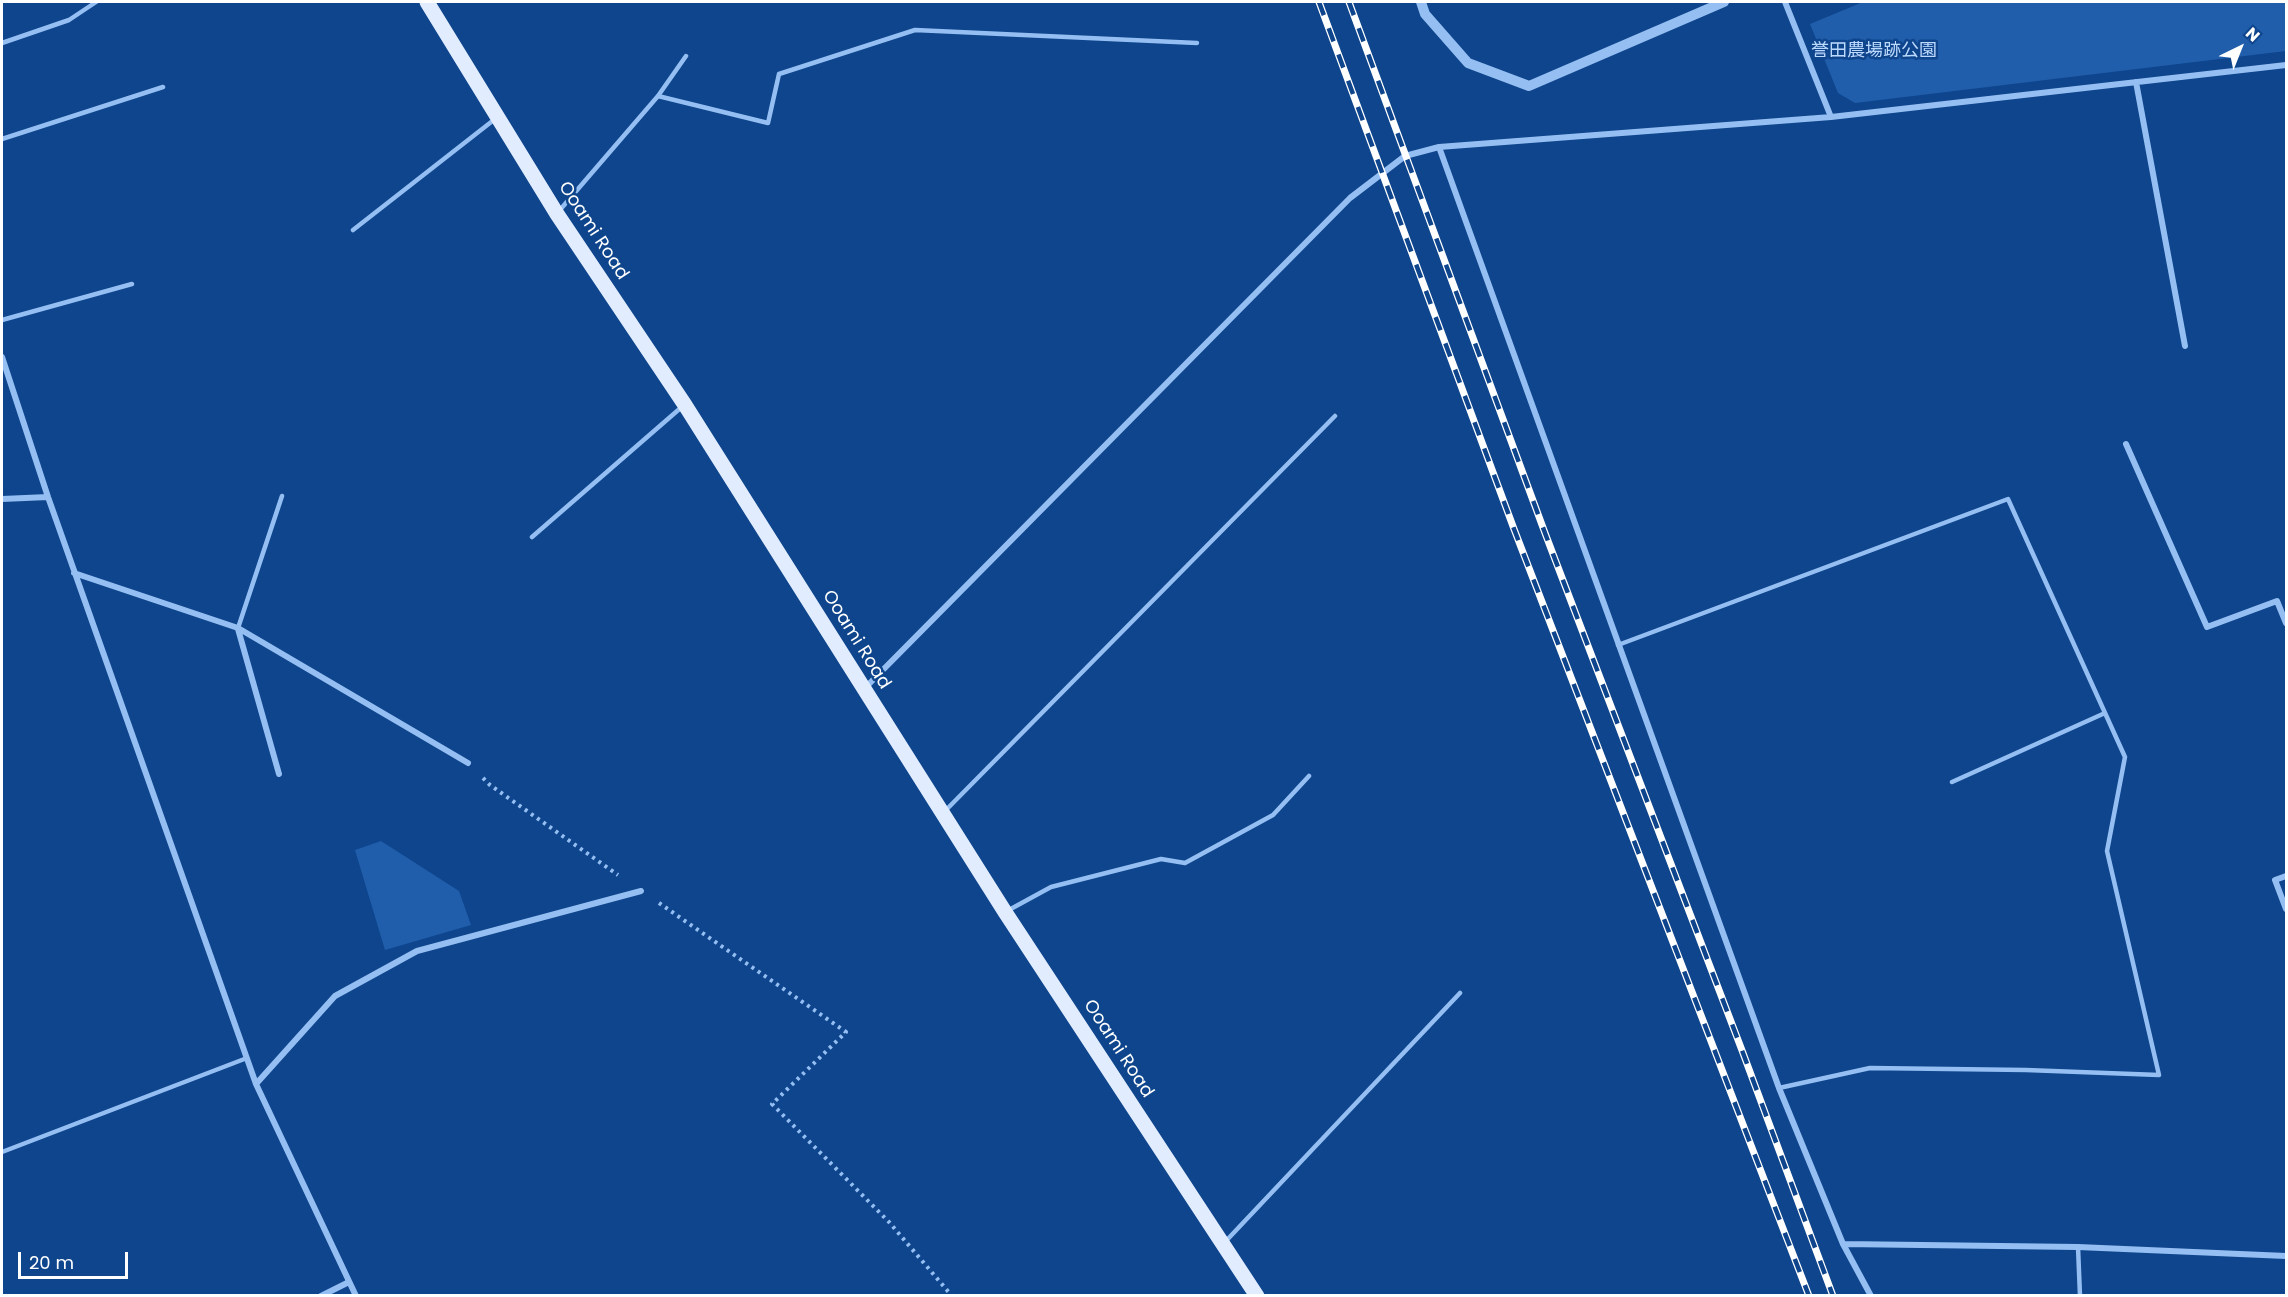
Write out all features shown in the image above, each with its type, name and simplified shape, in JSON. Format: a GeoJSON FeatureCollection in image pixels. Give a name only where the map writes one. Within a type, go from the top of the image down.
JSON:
{"type":"FeatureCollection","features":[{"type":"Feature","properties":{"kind":"main road","name":"Ooami Road"},"geometry":{"type":"LineString","coordinates":[[427,2],[557,213],[685,405],[942,814],[1257,1296]]}},
{"type":"Feature","properties":{"kind":"street"},"geometry":{"type":"LineString","coordinates":[[1421,2],[1425,14],[1468,63],[1529,86],[1724,2]]}},
{"type":"Feature","properties":{"kind":"street"},"geometry":{"type":"LineString","coordinates":[[1785,2],[1831,117]]}},
{"type":"Feature","properties":{"kind":"street"},"geometry":{"type":"LineString","coordinates":[[864,689],[1350,198],[1406,156],[1439,147],[1831,117],[2286,65]]}},
{"type":"Feature","properties":{"kind":"street"},"geometry":{"type":"LineString","coordinates":[[2136,82],[2185,346]]}},
{"type":"Feature","properties":{"kind":"street"},"geometry":{"type":"LineString","coordinates":[[1439,147],[1779,1088],[1843,1244],[1871,1296]]}},
{"type":"Feature","properties":{"kind":"street"},"geometry":{"type":"LineString","coordinates":[[2,357],[74,573],[256,1084],[356,1296]]}},
{"type":"Feature","properties":{"kind":"street"},"geometry":{"type":"LineString","coordinates":[[2126,444],[2207,627],[2277,601],[2286,623]]}},
{"type":"Feature","properties":{"kind":"street"},"geometry":{"type":"LineString","coordinates":[[2,499],[48,497]]}},
{"type":"Feature","properties":{"kind":"street"},"geometry":{"type":"LineString","coordinates":[[74,573],[238,628],[468,763]]}},
{"type":"Feature","properties":{"kind":"street"},"geometry":{"type":"LineString","coordinates":[[238,628],[279,774]]}},
{"type":"Feature","properties":{"kind":"street"},"geometry":{"type":"LineString","coordinates":[[2286,876],[2275,880],[2286,909]]}},
{"type":"Feature","properties":{"kind":"street"},"geometry":{"type":"LineString","coordinates":[[256,1084],[335,996],[417,951],[641,891]]}},
{"type":"Feature","properties":{"kind":"street"},"geometry":{"type":"LineString","coordinates":[[1843,1244],[2078,1247],[2286,1256]]}},
{"type":"Feature","properties":{"kind":"street"},"geometry":{"type":"LineString","coordinates":[[321,1296],[349,1282]]}},
{"type":"Feature","properties":{"kind":"lane"},"geometry":{"type":"LineString","coordinates":[[2,43],[69,20],[96,2]]}},
{"type":"Feature","properties":{"kind":"lane"},"geometry":{"type":"LineString","coordinates":[[658,96],[768,123],[779,74],[915,30],[1197,43]]}},
{"type":"Feature","properties":{"kind":"lane"},"geometry":{"type":"LineString","coordinates":[[557,213],[658,96],[686,56]]}},
{"type":"Feature","properties":{"kind":"lane"},"geometry":{"type":"LineString","coordinates":[[2,139],[163,87]]}},
{"type":"Feature","properties":{"kind":"lane"},"geometry":{"type":"LineString","coordinates":[[353,230],[499,117]]}},
{"type":"Feature","properties":{"kind":"lane"},"geometry":{"type":"LineString","coordinates":[[2,320],[132,284]]}},
{"type":"Feature","properties":{"kind":"lane"},"geometry":{"type":"LineString","coordinates":[[532,537],[685,405]]}},
{"type":"Feature","properties":{"kind":"lane"},"geometry":{"type":"LineString","coordinates":[[942,814],[1335,416]]}},
{"type":"Feature","properties":{"kind":"lane"},"geometry":{"type":"LineString","coordinates":[[238,628],[282,496]]}},
{"type":"Feature","properties":{"kind":"lane"},"geometry":{"type":"LineString","coordinates":[[1618,645],[2008,499],[2125,757],[2107,851],[2159,1075],[1870,1068],[1779,1088]]}},
{"type":"Feature","properties":{"kind":"lane"},"geometry":{"type":"LineString","coordinates":[[1952,782],[2105,712]]}},
{"type":"Feature","properties":{"kind":"lane"},"geometry":{"type":"LineString","coordinates":[[1005,912],[1051,887],[1161,859],[1185,863],[1273,815],[1309,776]]}},
{"type":"Feature","properties":{"kind":"lane"},"geometry":{"type":"LineString","coordinates":[[1223,1244],[1460,993]]}},
{"type":"Feature","properties":{"kind":"lane"},"geometry":{"type":"LineString","coordinates":[[2,1152],[247,1058]]}},
{"type":"Feature","properties":{"kind":"lane"},"geometry":{"type":"LineString","coordinates":[[2078,1247],[2080,1296]]}},
{"type":"Feature","properties":{"kind":"path"},"geometry":{"type":"LineString","coordinates":[[846,1032],[772,1104],[889,1222],[952,1296]]}},
{"type":"Feature","properties":{"kind":"green space","name":"誉田農場跡公園"},"geometry":{"type":"Polygon","coordinates":[[[1863,2],[2286,2],[2286,51],[1855,103],[1838,93],[1810,24],[1863,2]]]}},
{"type":"Feature","properties":{"kind":"green space"},"geometry":{"type":"Polygon","coordinates":[[[381,841],[459,891],[471,925],[385,950],[355,850],[381,841]]]}},
{"type":"Feature","properties":{"kind":"railway"},"geometry":{"type":"LineString","coordinates":[[1319,2],[1514,529],[1809,1296]]}},
{"type":"Feature","properties":{"kind":"railway"},"geometry":{"type":"LineString","coordinates":[[1349,2],[1545,533],[1833,1296]]}}]}
